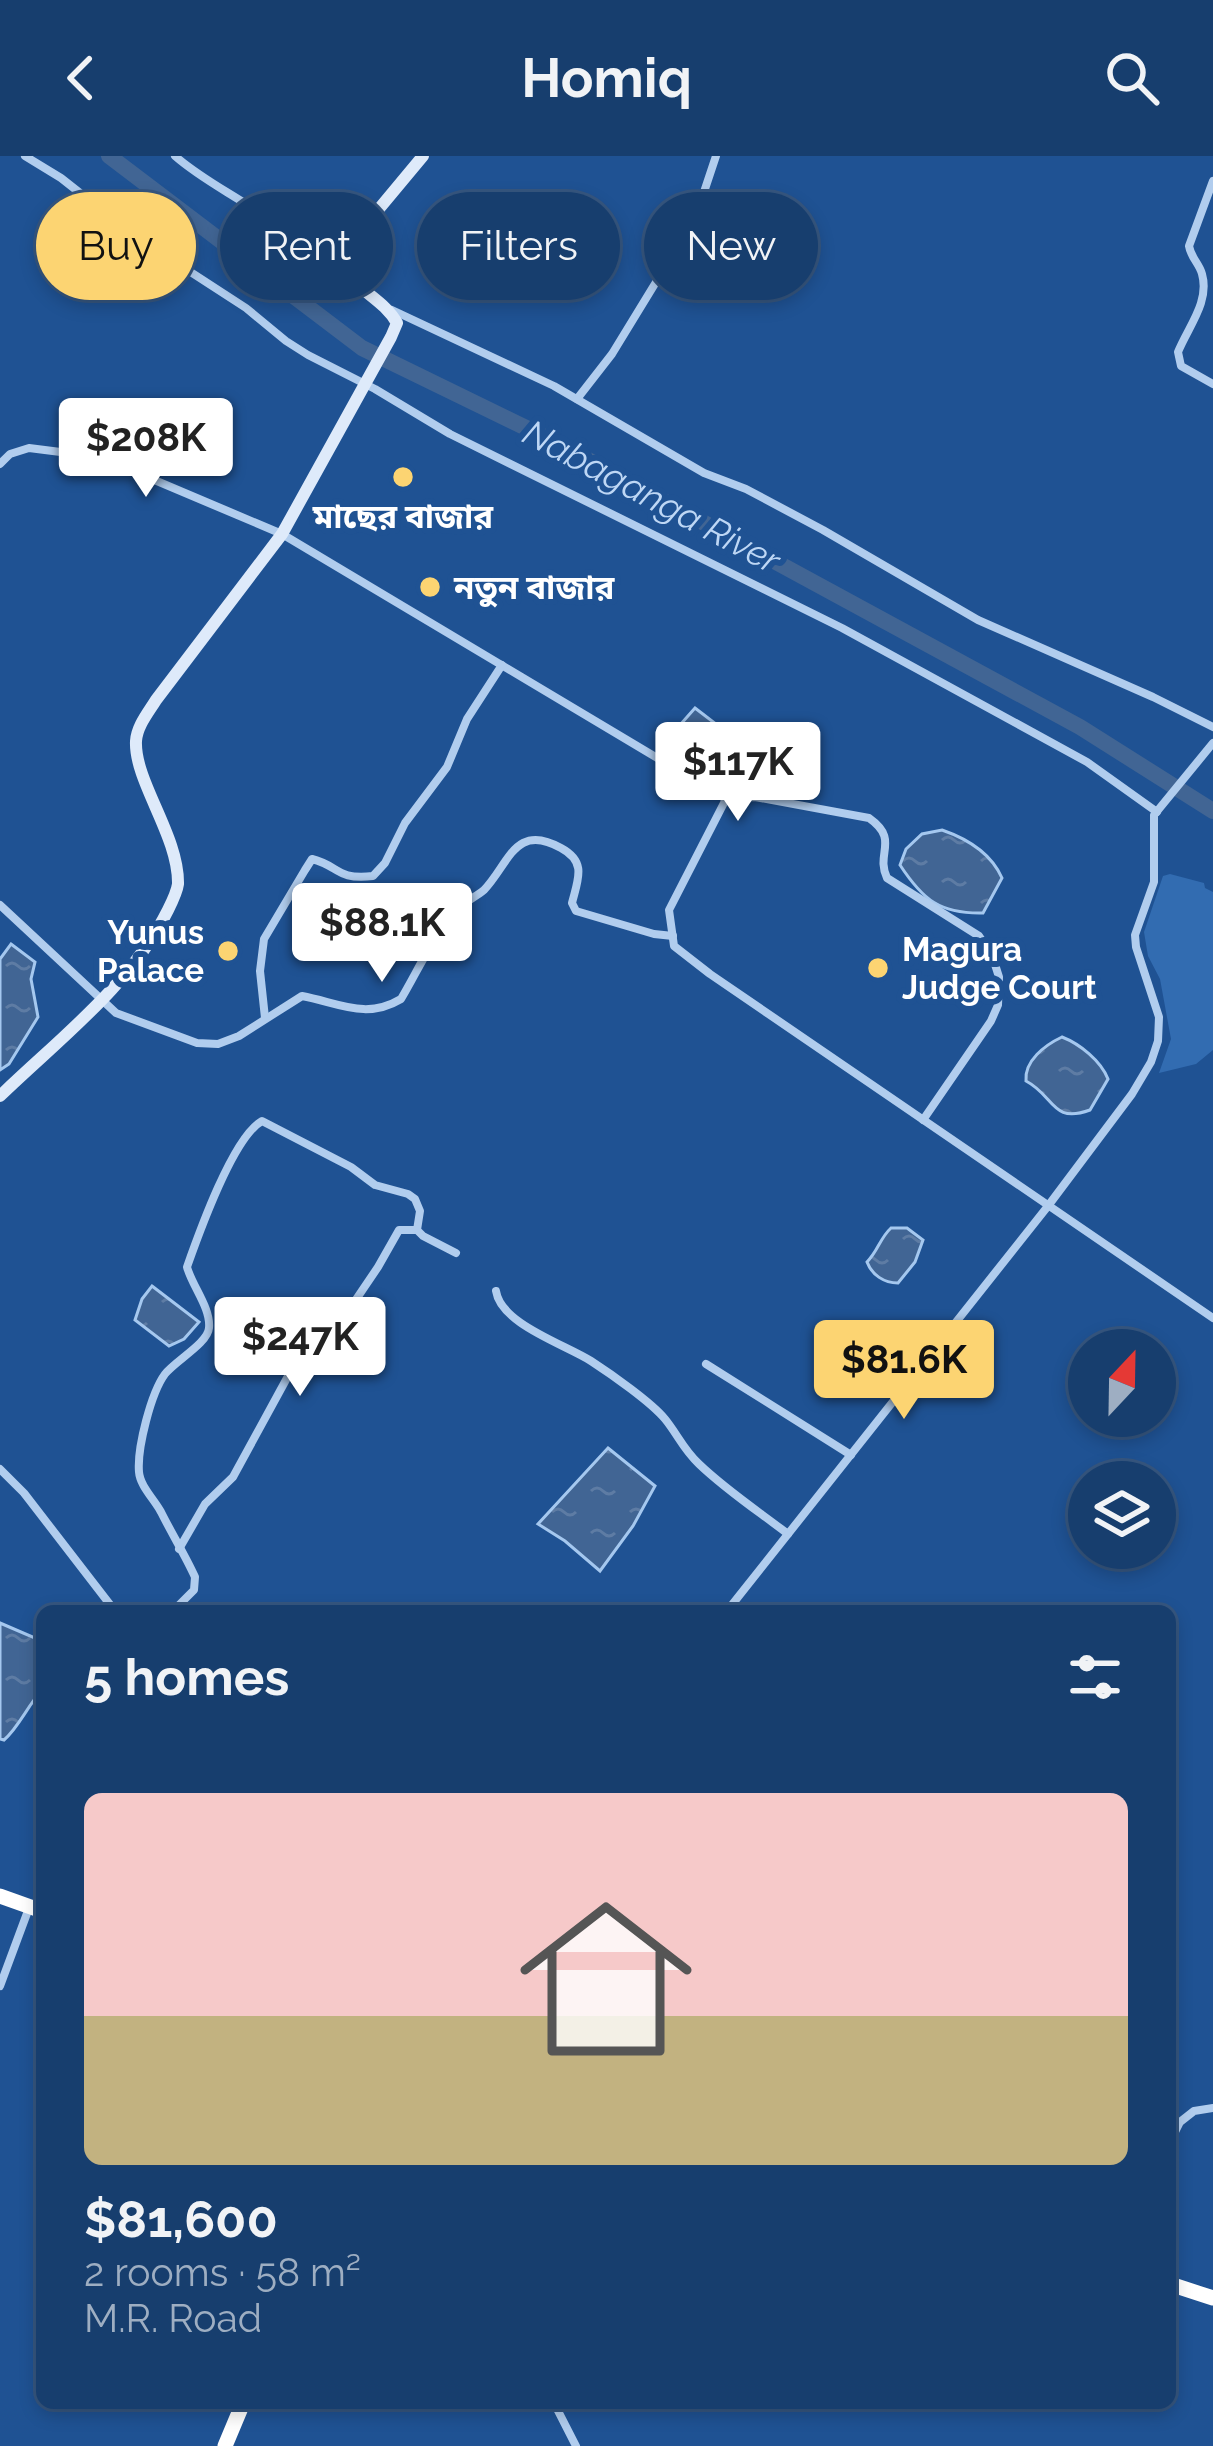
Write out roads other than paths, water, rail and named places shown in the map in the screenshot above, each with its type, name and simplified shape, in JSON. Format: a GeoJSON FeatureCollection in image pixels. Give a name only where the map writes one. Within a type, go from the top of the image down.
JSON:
{"type":"FeatureCollection","features":[{"type":"Feature","properties":{"kind":"highway"},"geometry":{"type":"LineString","coordinates":[[0,1896],[36,1909]]}},
{"type":"Feature","properties":{"kind":"highway"},"geometry":{"type":"LineString","coordinates":[[1176,2286],[1213,2298]]}},
{"type":"Feature","properties":{"kind":"highway"},"geometry":{"type":"LineString","coordinates":[[225,2446],[241,2409]]}},
{"type":"Feature","properties":{"kind":"main road"},"geometry":{"type":"LineString","coordinates":[[393,194],[423,156]]}},
{"type":"Feature","properties":{"kind":"main road"},"geometry":{"type":"LineString","coordinates":[[0,1096],[102,1001],[160,925],[178,886],[168,832],[136,744],[140,726],[282,534],[397,323],[379,300]]}},
{"type":"Feature","properties":{"kind":"street"},"geometry":{"type":"LineString","coordinates":[[25,156],[146,244],[246,308],[286,341],[368,379],[450,434],[842,628],[1087,762],[1155,814]]}},
{"type":"Feature","properties":{"kind":"street"},"geometry":{"type":"LineString","coordinates":[[176,156],[197,176],[225,192]]}},
{"type":"Feature","properties":{"kind":"street"},"geometry":{"type":"LineString","coordinates":[[578,399],[664,269],[699,207],[716,156]]}},
{"type":"Feature","properties":{"kind":"street"},"geometry":{"type":"LineString","coordinates":[[1213,181],[1189,246],[1201,270],[1202,298],[1178,352],[1181,366],[1213,383]]}},
{"type":"Feature","properties":{"kind":"street"},"geometry":{"type":"LineString","coordinates":[[385,305],[578,399],[704,473],[746,489],[823,530],[955,609],[1213,728]]}},
{"type":"Feature","properties":{"kind":"street"},"geometry":{"type":"LineString","coordinates":[[0,464],[10,454],[28,448],[100,458],[282,534],[726,799],[755,797],[868,818],[879,825],[888,847],[882,865],[887,878],[979,936],[999,977],[995,1013],[923,1120]]}},
{"type":"Feature","properties":{"kind":"street"},"geometry":{"type":"LineString","coordinates":[[266,1018],[260,971],[264,939],[304,870],[318,859],[342,875],[373,876],[447,767],[467,719],[502,665]]}},
{"type":"Feature","properties":{"kind":"street"},"geometry":{"type":"LineString","coordinates":[[732,1605],[1048,1206],[1151,1062],[1159,1017],[1135,934],[1154,882],[1155,814],[1212,745]]}},
{"type":"Feature","properties":{"kind":"street"},"geometry":{"type":"LineString","coordinates":[[726,799],[669,910],[674,946],[1213,1318]]}},
{"type":"Feature","properties":{"kind":"street"},"geometry":{"type":"LineString","coordinates":[[0,905],[116,1013],[196,1043],[218,1044],[239,1036],[302,996],[358,1011],[385,1009],[401,999],[460,907],[482,892],[519,844],[540,839],[577,860],[580,869],[572,903],[576,911],[673,936]]}},
{"type":"Feature","properties":{"kind":"street"},"geometry":{"type":"LineString","coordinates":[[179,1605],[194,1589],[195,1577],[139,1474],[140,1456],[155,1392],[209,1328],[188,1267],[225,1174],[249,1131],[262,1121],[351,1167],[375,1185],[408,1194],[420,1211],[416,1229]]}},
{"type":"Feature","properties":{"kind":"street"},"geometry":{"type":"LineString","coordinates":[[179,1549],[206,1504],[233,1477],[299,1356],[332,1335],[399,1230],[416,1229],[456,1252]]}},
{"type":"Feature","properties":{"kind":"street"},"geometry":{"type":"LineString","coordinates":[[496,1291],[498,1302],[510,1316],[590,1361],[664,1418],[681,1446],[712,1476],[788,1534]]}},
{"type":"Feature","properties":{"kind":"street"},"geometry":{"type":"LineString","coordinates":[[706,1364],[851,1455]]}},
{"type":"Feature","properties":{"kind":"street"},"geometry":{"type":"LineString","coordinates":[[0,1469],[110,1605]]}},
{"type":"Feature","properties":{"kind":"street"},"geometry":{"type":"LineString","coordinates":[[0,1986],[36,1909]]}},
{"type":"Feature","properties":{"kind":"street"},"geometry":{"type":"LineString","coordinates":[[1176,2130],[1193,2110],[1213,2108]]}},
{"type":"Feature","properties":{"kind":"street"},"geometry":{"type":"LineString","coordinates":[[557,2409],[576,2446]]}},
{"type":"Feature","properties":{"kind":"water"},"geometry":{"type":"Polygon","coordinates":[[[695,708],[764,764],[764,773],[751,792],[716,786],[673,750],[680,725],[695,708]]]}},
{"type":"Feature","properties":{"kind":"water"},"geometry":{"type":"Polygon","coordinates":[[[942,830],[978,848],[1002,878],[983,913],[955,911],[934,902],[900,865],[906,849],[922,834],[942,830]]]}},
{"type":"Feature","properties":{"kind":"water"},"geometry":{"type":"Polygon","coordinates":[[[11,944],[35,962],[31,979],[38,1017],[9,1064],[0,1070],[0,959],[11,944]]]}},
{"type":"Feature","properties":{"kind":"water"},"geometry":{"type":"Polygon","coordinates":[[[1062,1037],[1089,1054],[1108,1079],[1090,1110],[1060,1111],[1026,1081],[1032,1060],[1062,1037]]]}},
{"type":"Feature","properties":{"kind":"water"},"geometry":{"type":"Polygon","coordinates":[[[891,1228],[907,1228],[923,1240],[915,1262],[898,1283],[879,1277],[867,1262],[891,1228]]]}},
{"type":"Feature","properties":{"kind":"water"},"geometry":{"type":"Polygon","coordinates":[[[152,1286],[199,1322],[184,1339],[169,1346],[135,1320],[152,1286]]]}},
{"type":"Feature","properties":{"kind":"water"},"geometry":{"type":"Polygon","coordinates":[[[608,1448],[655,1486],[600,1571],[538,1524],[608,1448]]]}},
{"type":"Feature","properties":{"kind":"water"},"geometry":{"type":"Polygon","coordinates":[[[0,1623],[36,1638],[36,1698],[14,1729],[0,1739],[0,1623]]]}},
{"type":"Feature","properties":{"kind":"waterway","name":"Nabaganga River"},"geometry":{"type":"LineString","coordinates":[[109,156],[362,348],[555,442],[1080,727],[1213,811]]}},
{"type":"Feature","properties":{"kind":"place","name":"মাছের বাজার"},"geometry":{"type":"Point","coordinates":[403,477]}},
{"type":"Feature","properties":{"kind":"place","name":"নতুন বাজার"},"geometry":{"type":"Point","coordinates":[430,587]}},
{"type":"Feature","properties":{"kind":"place","name":"Yunus Palace"},"geometry":{"type":"Point","coordinates":[228,951]}},
{"type":"Feature","properties":{"kind":"place","name":"Magura Judge Court"},"geometry":{"type":"Point","coordinates":[878,968]}}]}
